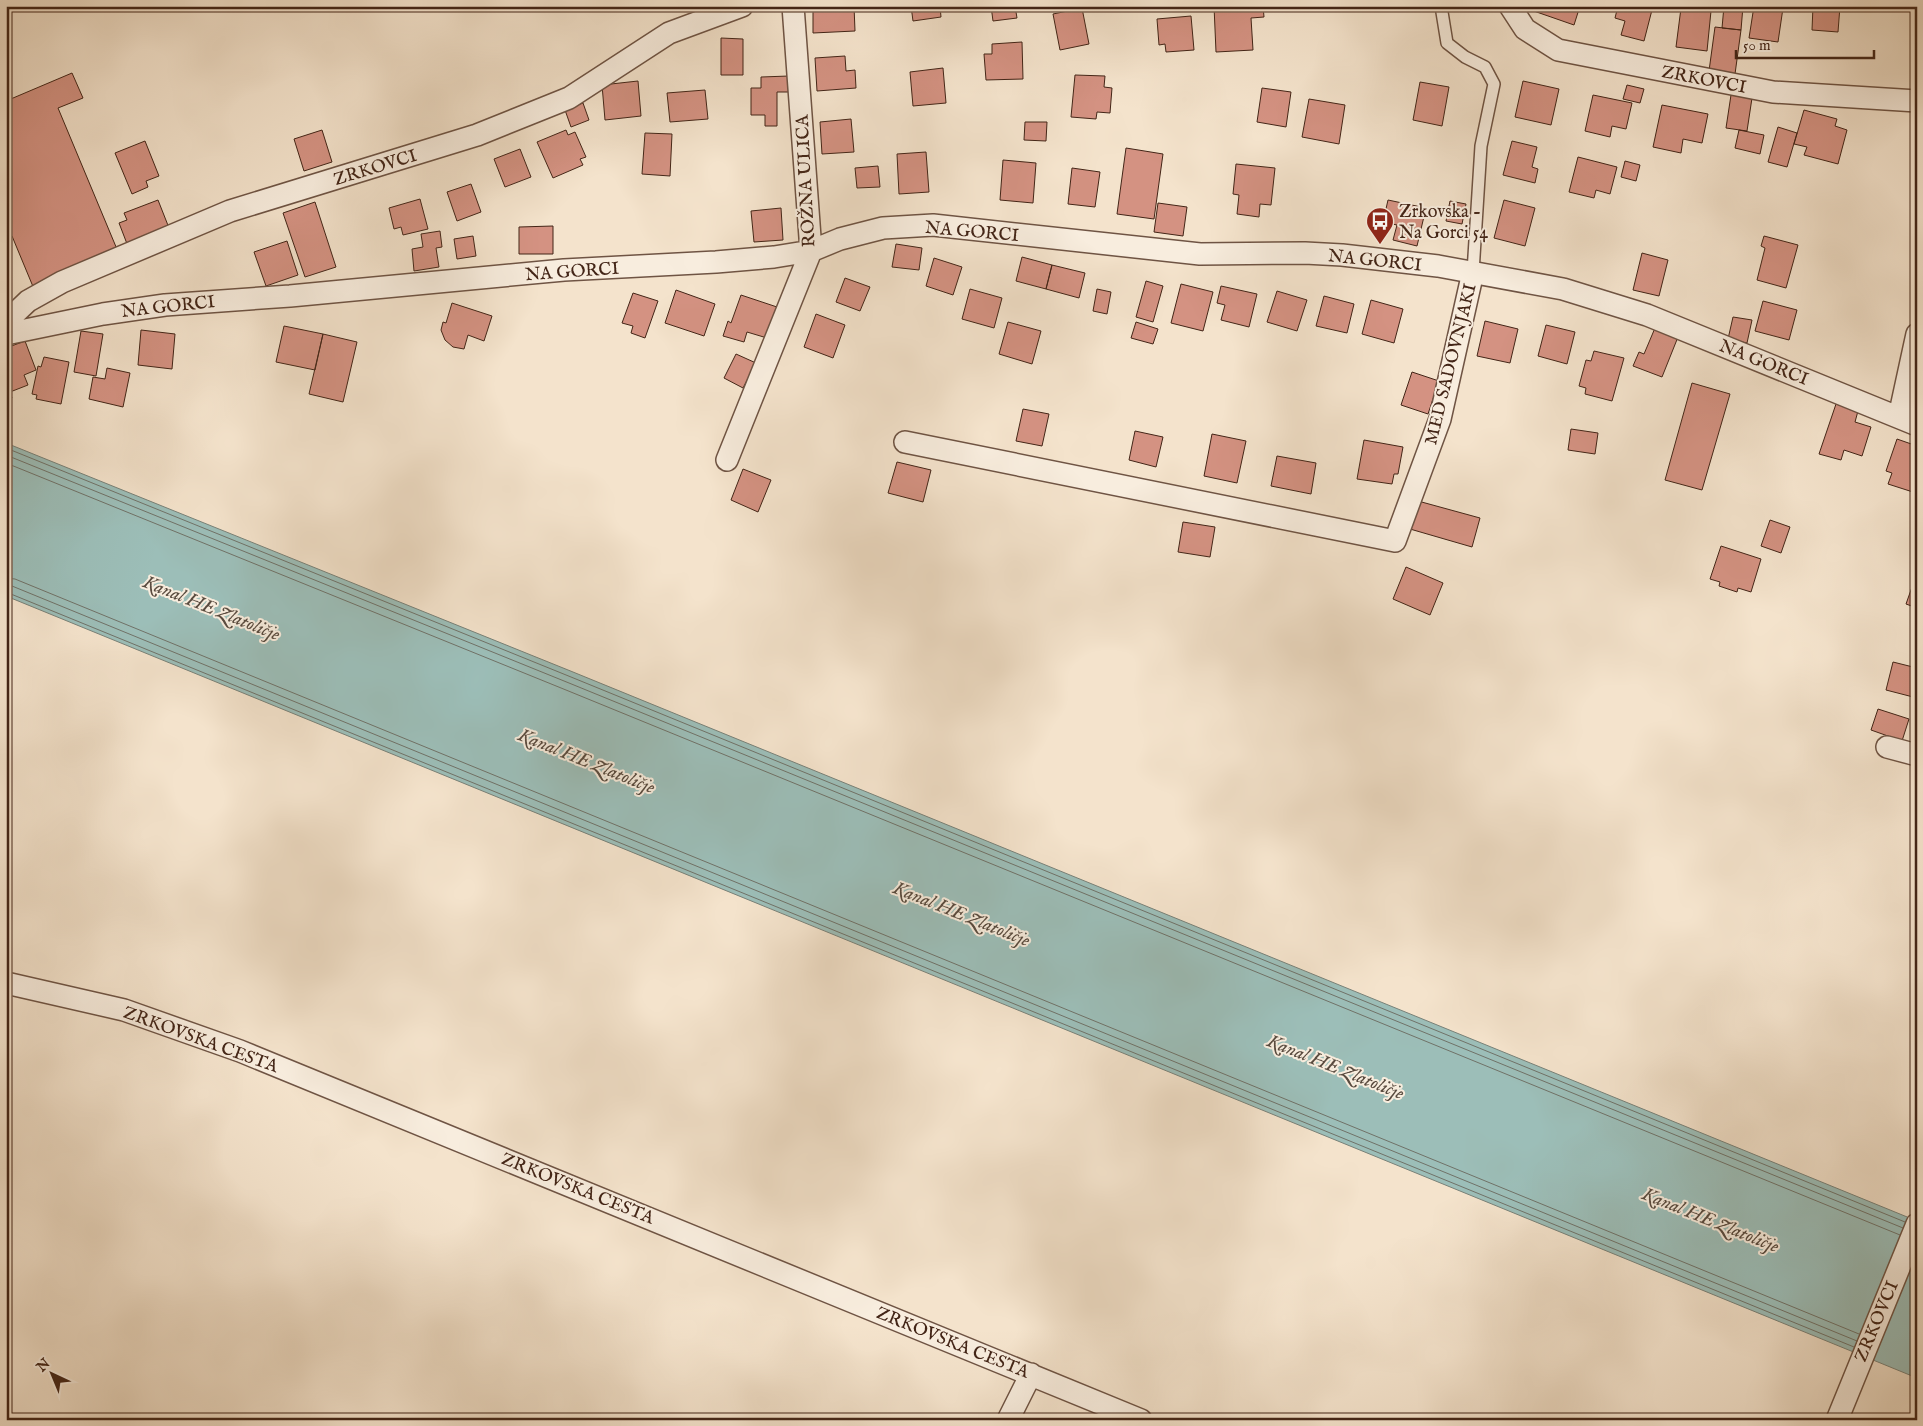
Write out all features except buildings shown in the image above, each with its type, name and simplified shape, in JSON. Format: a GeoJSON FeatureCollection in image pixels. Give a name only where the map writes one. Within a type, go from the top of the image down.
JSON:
{"type":"FeatureCollection","features":[{"type":"Feature","properties":{"kind":"street","name":"ZRKOVCI"},"geometry":{"type":"LineString","coordinates":[[6,322],[28,301],[62,282],[230,211],[477,135],[569,98],[669,33],[742,6]]}},
{"type":"Feature","properties":{"kind":"street","name":"ROŽNA ULICA"},"geometry":{"type":"LineString","coordinates":[[727,460],[811,251],[793,6]]}},
{"type":"Feature","properties":{"kind":"street","name":"ZRKOVCI"},"geometry":{"type":"LineString","coordinates":[[1510,6],[1525,29],[1558,50],[1773,92],[1917,101]]}},
{"type":"Feature","properties":{"kind":"street","name":"NA GORCI"},"geometry":{"type":"LineString","coordinates":[[6,334],[103,314],[165,305],[290,296],[564,270],[774,257],[811,251],[840,239],[883,228],[932,225],[1200,254],[1333,254],[1438,266],[1563,289],[1647,315],[1908,421]]}},
{"type":"Feature","properties":{"kind":"street","name":"MED SADOVNJAKI"},"geometry":{"type":"LineString","coordinates":[[905,442],[1395,541],[1440,419],[1473,272]]}},
{"type":"Feature","properties":{"kind":"street"},"geometry":{"type":"LineString","coordinates":[[1908,421],[1917,334]]}},
{"type":"Feature","properties":{"kind":"street"},"geometry":{"type":"LineString","coordinates":[[1888,747],[1917,755]]}},
{"type":"Feature","properties":{"kind":"street","name":"ZRKOVSKA CESTA"},"geometry":{"type":"LineString","coordinates":[[6,983],[124,1010],[240,1051],[1141,1420]]}},
{"type":"Feature","properties":{"kind":"street","name":"ZRKOVCI"},"geometry":{"type":"LineString","coordinates":[[1837,1420],[1917,1224]]}},
{"type":"Feature","properties":{"kind":"street"},"geometry":{"type":"LineString","coordinates":[[1008,1420],[1031,1374]]}},
{"type":"Feature","properties":{"kind":"lane"},"geometry":{"type":"LineString","coordinates":[[1441,6],[1447,43],[1464,57],[1485,67],[1494,84],[1481,146],[1473,272]]}},
{"type":"Feature","properties":{"kind":"water","name":"Kanal HE Zlatoličje"},"geometry":{"type":"Polygon","coordinates":[[[6,443],[573,672],[1917,1221],[1917,1378],[6,596],[6,443]]]}},
{"type":"Feature","properties":{"kind":"place","name":"Zrkovska - Na Gorci 54"},"geometry":{"type":"Point","coordinates":[1380,245]}}]}
